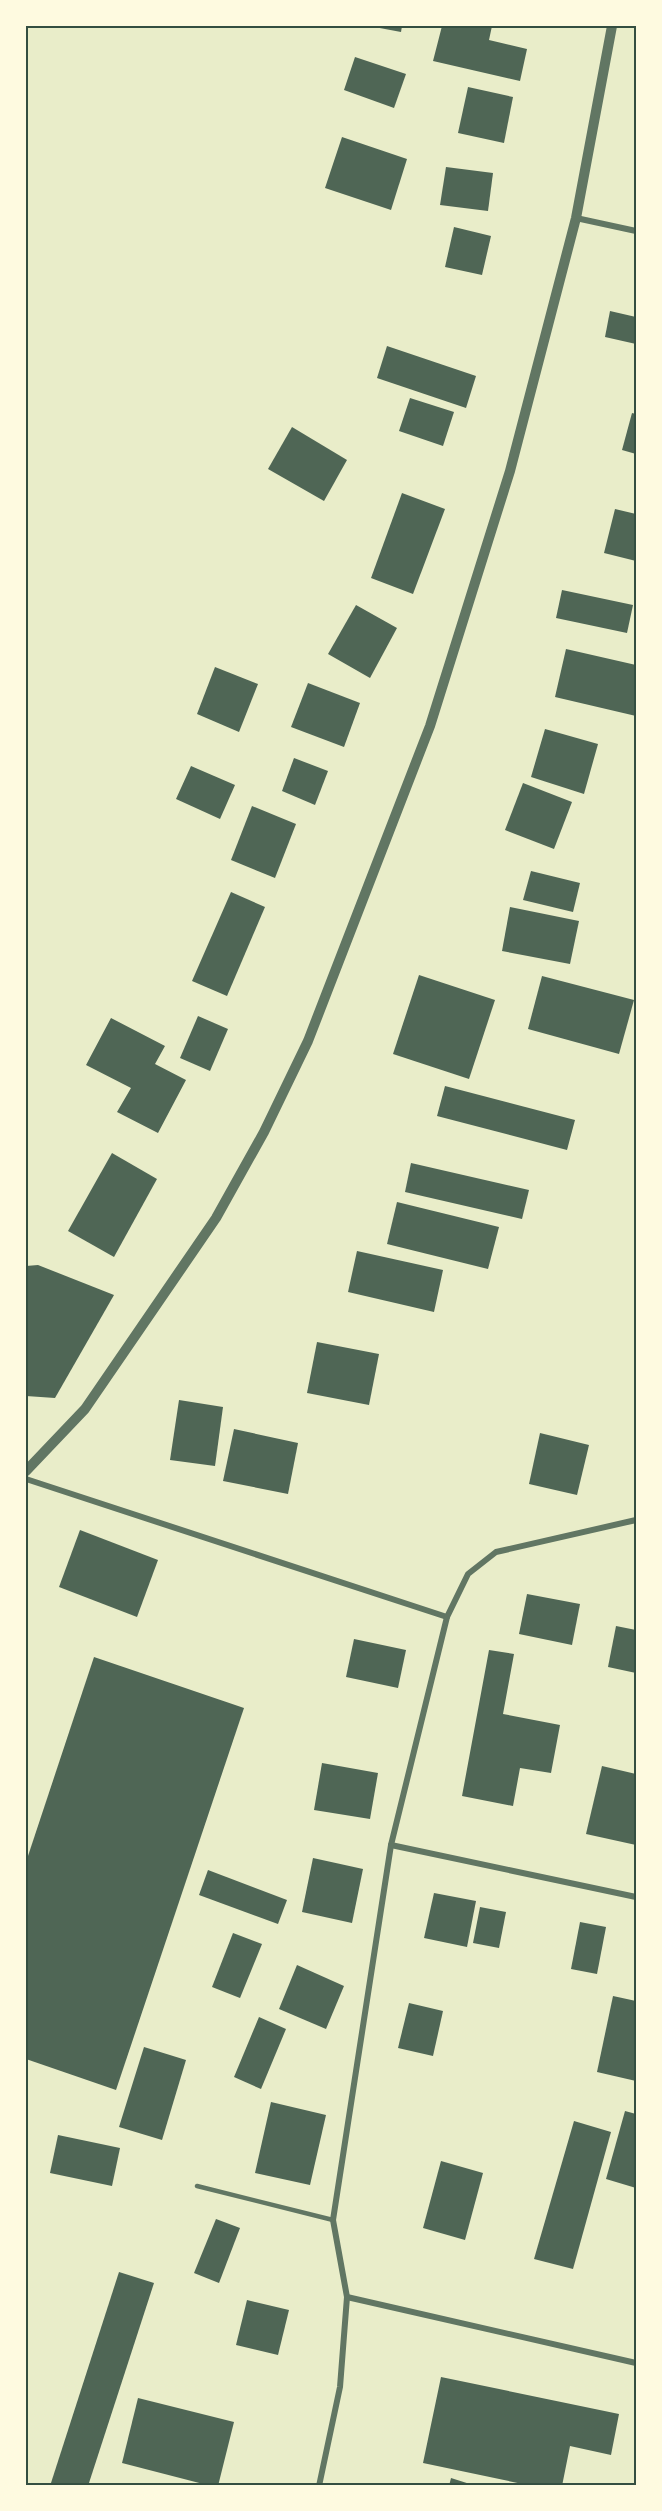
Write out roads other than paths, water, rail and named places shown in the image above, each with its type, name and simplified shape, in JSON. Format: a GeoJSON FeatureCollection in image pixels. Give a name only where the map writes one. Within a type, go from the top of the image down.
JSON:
{"type":"FeatureCollection","features":[{"type":"Feature","properties":{"kind":"street"},"geometry":{"type":"LineString","coordinates":[[26,1471],[85,1409],[216,1218],[264,1132],[308,1041],[430,726],[510,471],[576,218],[612,26]]}},
{"type":"Feature","properties":{"kind":"street"},"geometry":{"type":"LineString","coordinates":[[576,218],[636,231]]}},
{"type":"Feature","properties":{"kind":"street"},"geometry":{"type":"LineString","coordinates":[[26,1479],[447,1617]]}},
{"type":"Feature","properties":{"kind":"street"},"geometry":{"type":"LineString","coordinates":[[319,2486],[340,2387],[347,2297],[333,2220],[391,1845],[447,1617],[468,1574],[496,1552],[636,1520]]}},
{"type":"Feature","properties":{"kind":"street"},"geometry":{"type":"LineString","coordinates":[[391,1845],[636,1897]]}},
{"type":"Feature","properties":{"kind":"street"},"geometry":{"type":"LineString","coordinates":[[347,2297],[636,2363]]}},
{"type":"Feature","properties":{"kind":"lane"},"geometry":{"type":"LineString","coordinates":[[197,2186],[333,2220]]}}]}
